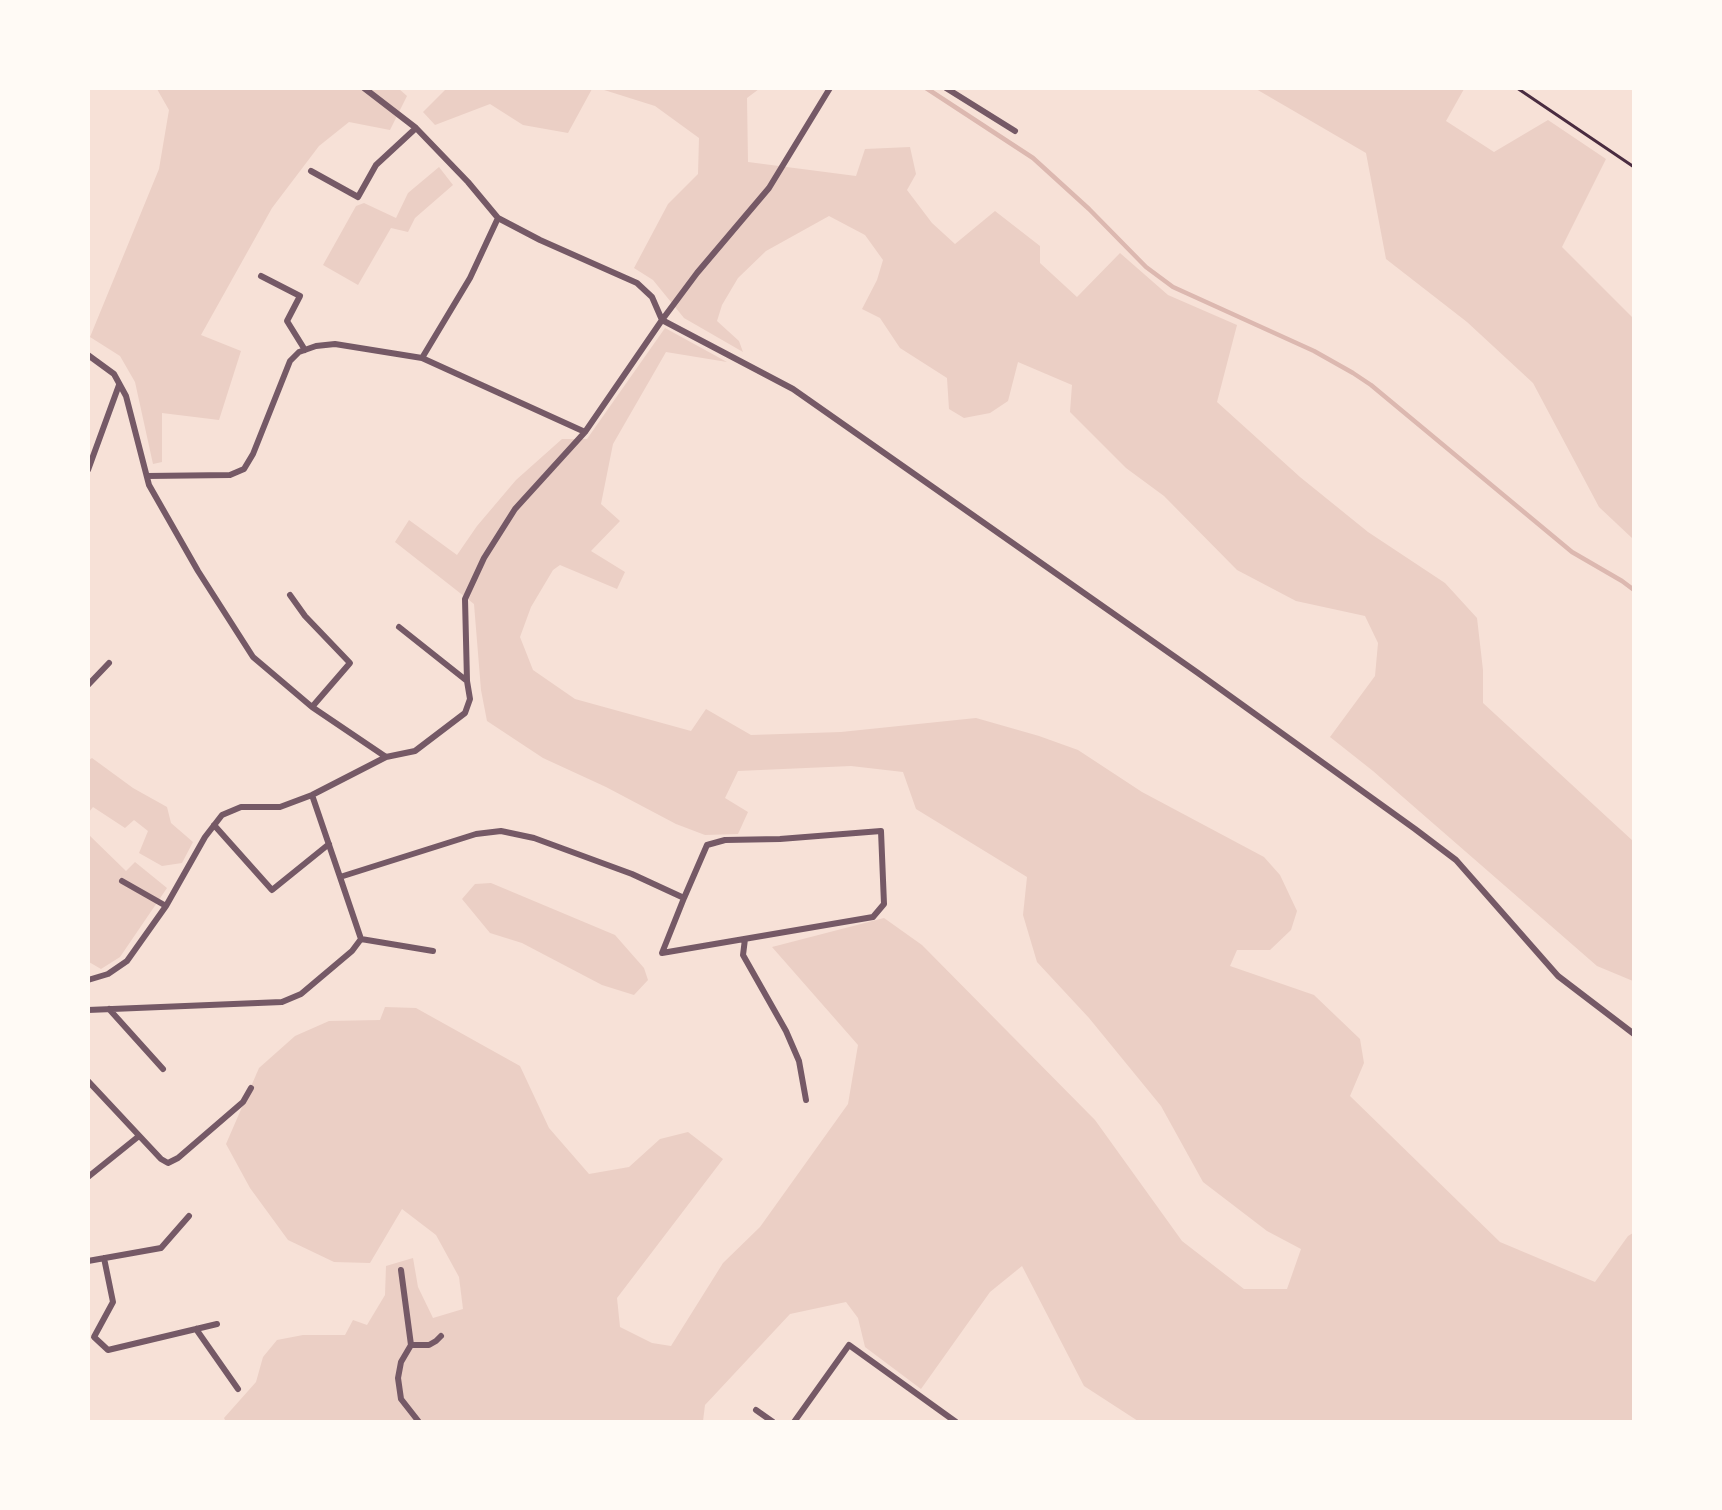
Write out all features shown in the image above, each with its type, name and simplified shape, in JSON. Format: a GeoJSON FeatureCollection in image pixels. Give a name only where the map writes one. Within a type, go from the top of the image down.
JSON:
{"type":"FeatureCollection","features":[{"type":"Feature","properties":{"kind":"street"},"geometry":{"type":"LineString","coordinates":[[364,88],[416,128],[468,182],[498,218],[540,240],[637,284],[652,297],[662,320],[793,389],[1198,673],[1415,829],[1456,860],[1558,976],[1634,1034]]}},
{"type":"Feature","properties":{"kind":"street"},"geometry":{"type":"LineString","coordinates":[[88,980],[108,974],[127,961],[166,906],[205,837],[222,815],[241,807],[280,807],[312,795],[386,757],[415,751],[465,713],[470,699],[467,681],[465,599],[484,558],[515,509],[585,432],[697,273],[769,188],[830,88]]}},
{"type":"Feature","properties":{"kind":"street"},"geometry":{"type":"LineString","coordinates":[[946,88],[1016,131]]}},
{"type":"Feature","properties":{"kind":"street"},"geometry":{"type":"LineString","coordinates":[[311,171],[358,197],[376,165],[416,128]]}},
{"type":"Feature","properties":{"kind":"street"},"geometry":{"type":"LineString","coordinates":[[422,358],[470,278],[498,218]]}},
{"type":"Feature","properties":{"kind":"street"},"geometry":{"type":"LineString","coordinates":[[261,276],[300,296],[287,321],[305,350]]}},
{"type":"Feature","properties":{"kind":"street"},"geometry":{"type":"LineString","coordinates":[[147,476],[230,476],[244,469],[253,454],[290,361],[299,352],[335,344],[422,358],[585,432]]}},
{"type":"Feature","properties":{"kind":"street"},"geometry":{"type":"LineString","coordinates":[[88,355],[114,374],[126,396],[149,485],[198,571],[253,657],[312,707],[386,757]]}},
{"type":"Feature","properties":{"kind":"street"},"geometry":{"type":"LineString","coordinates":[[88,470],[119,385]]}},
{"type":"Feature","properties":{"kind":"street"},"geometry":{"type":"LineString","coordinates":[[290,595],[305,616],[350,663],[312,707]]}},
{"type":"Feature","properties":{"kind":"street"},"geometry":{"type":"LineString","coordinates":[[399,627],[467,681]]}},
{"type":"Feature","properties":{"kind":"street"},"geometry":{"type":"LineString","coordinates":[[88,685],[109,663]]}},
{"type":"Feature","properties":{"kind":"street"},"geometry":{"type":"LineString","coordinates":[[312,795],[361,939]]}},
{"type":"Feature","properties":{"kind":"street"},"geometry":{"type":"LineString","coordinates":[[214,825],[272,890],[329,844]]}},
{"type":"Feature","properties":{"kind":"street"},"geometry":{"type":"LineString","coordinates":[[340,877],[477,834],[501,831],[534,838],[632,874],[684,898]]}},
{"type":"Feature","properties":{"kind":"street"},"geometry":{"type":"LineString","coordinates":[[881,831],[884,904],[873,917],[662,953],[684,898],[707,845],[725,840],[780,839],[881,831]]}},
{"type":"Feature","properties":{"kind":"street"},"geometry":{"type":"LineString","coordinates":[[122,881],[166,906]]}},
{"type":"Feature","properties":{"kind":"street"},"geometry":{"type":"LineString","coordinates":[[361,939],[433,951]]}},
{"type":"Feature","properties":{"kind":"street"},"geometry":{"type":"LineString","coordinates":[[88,1010],[282,1002],[301,994],[352,951],[361,939]]}},
{"type":"Feature","properties":{"kind":"street"},"geometry":{"type":"LineString","coordinates":[[746,939],[743,955],[786,1031],[799,1061],[806,1100]]}},
{"type":"Feature","properties":{"kind":"street"},"geometry":{"type":"LineString","coordinates":[[109,1009],[163,1069]]}},
{"type":"Feature","properties":{"kind":"street"},"geometry":{"type":"LineString","coordinates":[[88,1081],[161,1160],[168,1163],[178,1158],[243,1102],[251,1088]]}},
{"type":"Feature","properties":{"kind":"street"},"geometry":{"type":"LineString","coordinates":[[88,1177],[139,1136]]}},
{"type":"Feature","properties":{"kind":"street"},"geometry":{"type":"LineString","coordinates":[[88,1261],[160,1248],[189,1216]]}},
{"type":"Feature","properties":{"kind":"street"},"geometry":{"type":"LineString","coordinates":[[105,1258],[113,1302],[94,1337],[108,1350],[217,1324]]}},
{"type":"Feature","properties":{"kind":"street"},"geometry":{"type":"LineString","coordinates":[[401,1270],[411,1345],[400,1362],[398,1378],[401,1399],[419,1422]]}},
{"type":"Feature","properties":{"kind":"street"},"geometry":{"type":"LineString","coordinates":[[196,1329],[238,1389]]}},
{"type":"Feature","properties":{"kind":"street"},"geometry":{"type":"LineString","coordinates":[[411,1345],[429,1345],[441,1336]]}},
{"type":"Feature","properties":{"kind":"street"},"geometry":{"type":"LineString","coordinates":[[794,1422],[849,1345],[956,1422]]}},
{"type":"Feature","properties":{"kind":"street"},"geometry":{"type":"LineString","coordinates":[[756,1410],[773,1422]]}},
{"type":"Feature","properties":{"kind":"path"},"geometry":{"type":"LineString","coordinates":[[1517,88],[1634,167]]}},
{"type":"Feature","properties":{"kind":"shaded area"},"geometry":{"type":"Polygon","coordinates":[[[398,88],[407,96],[390,130],[349,122],[319,146],[272,208],[201,335],[241,351],[219,420],[162,413],[162,462],[153,464],[135,382],[120,356],[90,337],[159,169],[169,110],[157,89],[398,88]]]}},
{"type":"Feature","properties":{"kind":"shaded area"},"geometry":{"type":"Polygon","coordinates":[[[446,89],[592,89],[568,133],[523,125],[490,104],[435,125],[423,112],[446,89]]]}},
{"type":"Feature","properties":{"kind":"shaded area"},"geometry":{"type":"Polygon","coordinates":[[[601,89],[759,89],[747,98],[748,162],[856,176],[865,149],[910,147],[916,174],[907,190],[932,223],[955,244],[995,211],[1040,246],[1040,263],[1077,297],[1120,253],[1168,295],[1237,325],[1217,402],[1300,477],[1368,532],[1445,583],[1477,618],[1483,670],[1483,703],[1633,841],[1633,981],[1597,966],[1373,771],[1330,737],[1375,676],[1378,643],[1365,616],[1296,601],[1237,570],[1164,496],[1126,468],[1070,412],[1072,385],[1018,362],[1008,401],[990,413],[964,418],[949,409],[947,378],[900,348],[880,318],[862,309],[877,280],[883,260],[865,235],[829,216],[766,251],[738,278],[722,305],[717,321],[739,341],[743,352],[684,318],[653,280],[634,268],[668,204],[698,174],[699,138],[655,106],[601,89]]]}},
{"type":"Feature","properties":{"kind":"shaded area"},"geometry":{"type":"Polygon","coordinates":[[[1256,89],[1464,89],[1446,121],[1494,152],[1548,120],[1606,159],[1562,247],[1633,318],[1633,539],[1599,507],[1533,383],[1467,322],[1386,259],[1366,153],[1256,89]]]}},
{"type":"Feature","properties":{"kind":"shaded area"},"geometry":{"type":"Polygon","coordinates":[[[439,167],[453,185],[415,218],[408,232],[391,228],[358,285],[323,265],[356,206],[364,203],[396,218],[408,193],[439,167]]]}},
{"type":"Feature","properties":{"kind":"shaded area"},"geometry":{"type":"Polygon","coordinates":[[[665,328],[727,362],[666,352],[613,444],[601,504],[620,521],[591,551],[625,572],[617,589],[560,565],[553,570],[531,607],[520,637],[533,670],[575,699],[691,731],[706,709],[751,735],[841,732],[976,718],[1078,750],[1142,792],[1264,857],[1280,875],[1297,911],[1291,930],[1270,950],[1237,950],[1230,966],[1314,995],[1360,1039],[1364,1063],[1350,1096],[1500,1242],[1595,1282],[1628,1236],[1633,1233],[1633,1421],[1138,1421],[1084,1386],[1022,1266],[990,1292],[921,1389],[865,1347],[858,1318],[846,1302],[790,1314],[705,1405],[703,1421],[226,1422],[224,1418],[256,1382],[263,1357],[277,1340],[303,1335],[345,1335],[353,1320],[367,1325],[385,1295],[386,1266],[413,1258],[418,1287],[433,1318],[463,1309],[459,1277],[436,1235],[402,1209],[370,1263],[334,1262],[288,1240],[250,1188],[226,1144],[259,1068],[295,1036],[329,1021],[380,1020],[385,1007],[416,1008],[520,1066],[549,1128],[589,1174],[629,1167],[660,1139],[688,1132],[723,1159],[617,1298],[620,1327],[652,1343],[671,1346],[723,1263],[760,1227],[848,1104],[858,1045],[772,947],[884,918],[922,945],[1095,1120],[1182,1241],[1244,1289],[1287,1289],[1301,1249],[1267,1231],[1203,1182],[1161,1106],[1089,1018],[1037,962],[1023,915],[1027,877],[916,809],[903,772],[851,766],[738,771],[725,798],[748,812],[738,834],[705,835],[676,824],[606,787],[543,758],[487,721],[481,690],[474,604],[395,542],[409,520],[457,555],[477,526],[516,480],[562,439],[587,439],[665,328]]]}},
{"type":"Feature","properties":{"kind":"shaded area"},"geometry":{"type":"Polygon","coordinates":[[[92,758],[133,788],[167,807],[171,823],[193,842],[182,863],[162,866],[139,853],[148,831],[134,820],[125,828],[93,807],[89,812],[89,760],[92,758]]]}},
{"type":"Feature","properties":{"kind":"shaded area"},"geometry":{"type":"Polygon","coordinates":[[[88,834],[126,871],[135,862],[167,888],[120,957],[101,969],[89,962],[88,834]]]}},
{"type":"Feature","properties":{"kind":"shaded area"},"geometry":{"type":"Polygon","coordinates":[[[491,883],[615,935],[644,968],[648,980],[634,995],[602,985],[522,943],[490,933],[462,899],[475,884],[491,883]]]}},
{"type":"Feature","properties":{"kind":"waterway"},"geometry":{"type":"LineString","coordinates":[[926,88],[1033,158],[1089,209],[1146,267],[1173,287],[1314,351],[1353,373],[1371,385],[1572,552],[1634,590]]}}]}
